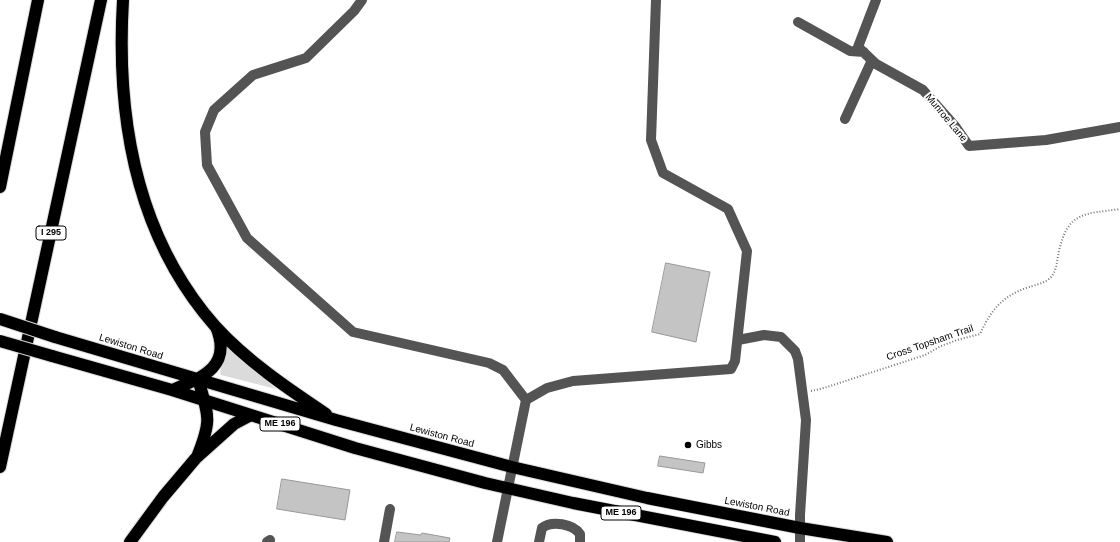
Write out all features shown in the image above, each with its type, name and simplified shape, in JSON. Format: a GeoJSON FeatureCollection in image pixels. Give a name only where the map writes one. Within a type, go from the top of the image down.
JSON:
{"type":"FeatureCollection","features":[{"type":"Feature","properties":{"kind":"highway"},"geometry":{"type":"LineString","coordinates":[[0,187],[38,0]]}},
{"type":"Feature","properties":{"kind":"highway","name":"I 295"},"geometry":{"type":"LineString","coordinates":[[0,467],[101,0]]}},
{"type":"Feature","properties":{"kind":"highway"},"geometry":{"type":"LineString","coordinates":[[123,0],[121,53],[122,92],[127,128],[136,175],[148,212],[165,251],[181,279],[215,325],[269,374],[336,420]]}},
{"type":"Feature","properties":{"kind":"highway","name":"Lewiston Road"},"geometry":{"type":"LineString","coordinates":[[0,319],[55,337],[336,420],[512,467],[647,498],[800,528],[887,542]]}},
{"type":"Feature","properties":{"kind":"highway"},"geometry":{"type":"LineString","coordinates":[[172,390],[198,379],[211,371],[219,355],[221,343],[215,325]]}},
{"type":"Feature","properties":{"kind":"highway","name":"ME 196"},"geometry":{"type":"LineString","coordinates":[[0,341],[172,390],[355,448],[508,488],[573,503],[775,542]]}},
{"type":"Feature","properties":{"kind":"highway"},"geometry":{"type":"LineString","coordinates":[[196,458],[208,428],[209,418],[198,379]]}},
{"type":"Feature","properties":{"kind":"highway"},"geometry":{"type":"LineString","coordinates":[[130,542],[163,497],[196,458],[234,424],[251,415]]}},
{"type":"Feature","properties":{"kind":"street"},"geometry":{"type":"LineString","coordinates":[[362,0],[354,12],[306,58],[253,75],[214,110],[204,132],[207,165],[247,238],[353,332],[489,363],[503,370],[526,400]]}},
{"type":"Feature","properties":{"kind":"street"},"geometry":{"type":"LineString","coordinates":[[497,542],[526,400],[547,388],[573,381],[731,370],[735,361],[747,251],[728,209],[663,173],[651,140],[656,0]]}},
{"type":"Feature","properties":{"kind":"street"},"geometry":{"type":"LineString","coordinates":[[864,52],[858,46],[876,0]]}},
{"type":"Feature","properties":{"kind":"street"},"geometry":{"type":"LineString","coordinates":[[798,22],[850,51],[864,52]]}},
{"type":"Feature","properties":{"kind":"street","name":"Munroe Lane"},"geometry":{"type":"LineString","coordinates":[[864,52],[876,64],[923,90],[955,126],[969,146],[1046,140],[1120,127]]}},
{"type":"Feature","properties":{"kind":"street"},"geometry":{"type":"LineString","coordinates":[[845,119],[872,60]]}},
{"type":"Feature","properties":{"kind":"street"},"geometry":{"type":"LineString","coordinates":[[738,340],[764,335],[781,337],[795,351],[804,392],[806,420],[800,542]]}},
{"type":"Feature","properties":{"kind":"street"},"geometry":{"type":"LineString","coordinates":[[384,542],[390,509]]}},
{"type":"Feature","properties":{"kind":"street"},"geometry":{"type":"LineString","coordinates":[[539,542],[542,528],[552,523],[573,528],[580,534],[580,542]]}},
{"type":"Feature","properties":{"kind":"path","name":"Cross Topsham Trail"},"geometry":{"type":"LineString","coordinates":[[804,392],[824,388],[925,355],[956,340],[980,334],[988,316],[998,304],[1016,291],[1050,278],[1055,269],[1065,231],[1073,221],[1084,215],[1120,209]]}},
{"type":"Feature","properties":{"kind":"shaded area"},"geometry":{"type":"Polygon","coordinates":[[[226,345],[276,389],[221,375],[220,373],[226,345]]]}},
{"type":"Feature","properties":{"kind":"building"},"geometry":{"type":"Polygon","coordinates":[[[666,263],[710,272],[696,342],[652,332],[666,263]]]}},
{"type":"Feature","properties":{"kind":"building"},"geometry":{"type":"Polygon","coordinates":[[[660,456],[705,463],[703,473],[658,466],[660,456]]]}},
{"type":"Feature","properties":{"kind":"building"},"geometry":{"type":"Polygon","coordinates":[[[282,479],[350,490],[345,520],[277,509],[282,479]]]}},
{"type":"Feature","properties":{"kind":"building"},"geometry":{"type":"Polygon","coordinates":[[[397,532],[421,535],[422,533],[450,538],[449,542],[395,542],[397,532]]]}},
{"type":"Feature","properties":{"kind":"place","name":"Gibbs"},"geometry":{"type":"Point","coordinates":[688,445]}}]}
